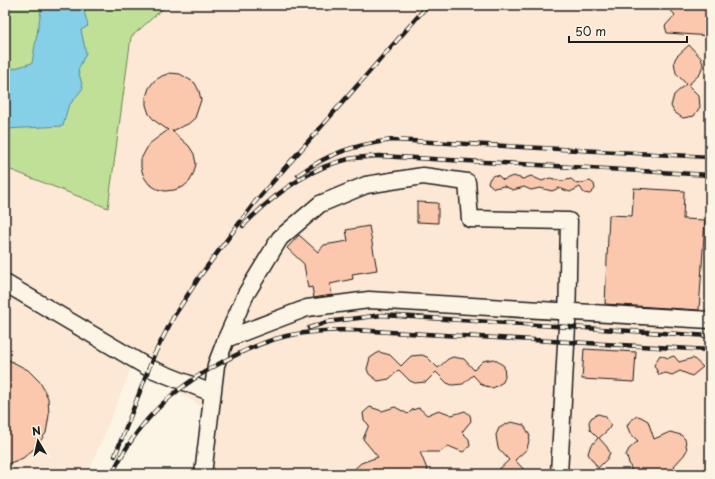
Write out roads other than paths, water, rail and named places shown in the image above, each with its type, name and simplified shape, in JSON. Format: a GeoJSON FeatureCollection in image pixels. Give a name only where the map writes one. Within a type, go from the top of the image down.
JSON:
{"type":"FeatureCollection","features":[{"type":"Feature","properties":{"kind":"lane"},"geometry":{"type":"LineString","coordinates":[[203,474],[216,365],[246,294],[280,238],[320,204],[366,185],[423,176],[467,182],[470,219],[569,221],[567,312],[559,474]]}},
{"type":"Feature","properties":{"kind":"lane"},"geometry":{"type":"LineString","coordinates":[[5,283],[149,368],[212,393]]}},
{"type":"Feature","properties":{"kind":"lane"},"geometry":{"type":"LineString","coordinates":[[226,339],[307,308],[369,300],[710,320]]}},
{"type":"Feature","properties":{"kind":"water"},"geometry":{"type":"Polygon","coordinates":[[[42,5],[91,5],[84,11],[88,26],[81,30],[86,53],[78,70],[83,88],[68,107],[63,126],[5,129],[5,71],[32,63],[42,5]]]}},
{"type":"Feature","properties":{"kind":"railway"},"geometry":{"type":"LineString","coordinates":[[115,456],[154,355],[174,316],[200,276],[255,202],[428,5]]}},
{"type":"Feature","properties":{"kind":"railway"},"geometry":{"type":"LineString","coordinates":[[298,175],[309,167],[343,151],[366,144],[392,140],[710,157]]}},
{"type":"Feature","properties":{"kind":"railway"},"geometry":{"type":"LineString","coordinates":[[243,226],[278,194],[305,176],[334,163],[357,158],[380,156],[710,175]]}},
{"type":"Feature","properties":{"kind":"railway"},"geometry":{"type":"LineString","coordinates":[[309,328],[327,322],[382,315],[710,336]]}},
{"type":"Feature","properties":{"kind":"railway"},"geometry":{"type":"LineString","coordinates":[[112,474],[135,435],[162,404],[178,391],[195,378],[234,356],[265,342],[289,335],[318,331],[354,330],[710,350]]}}]}
